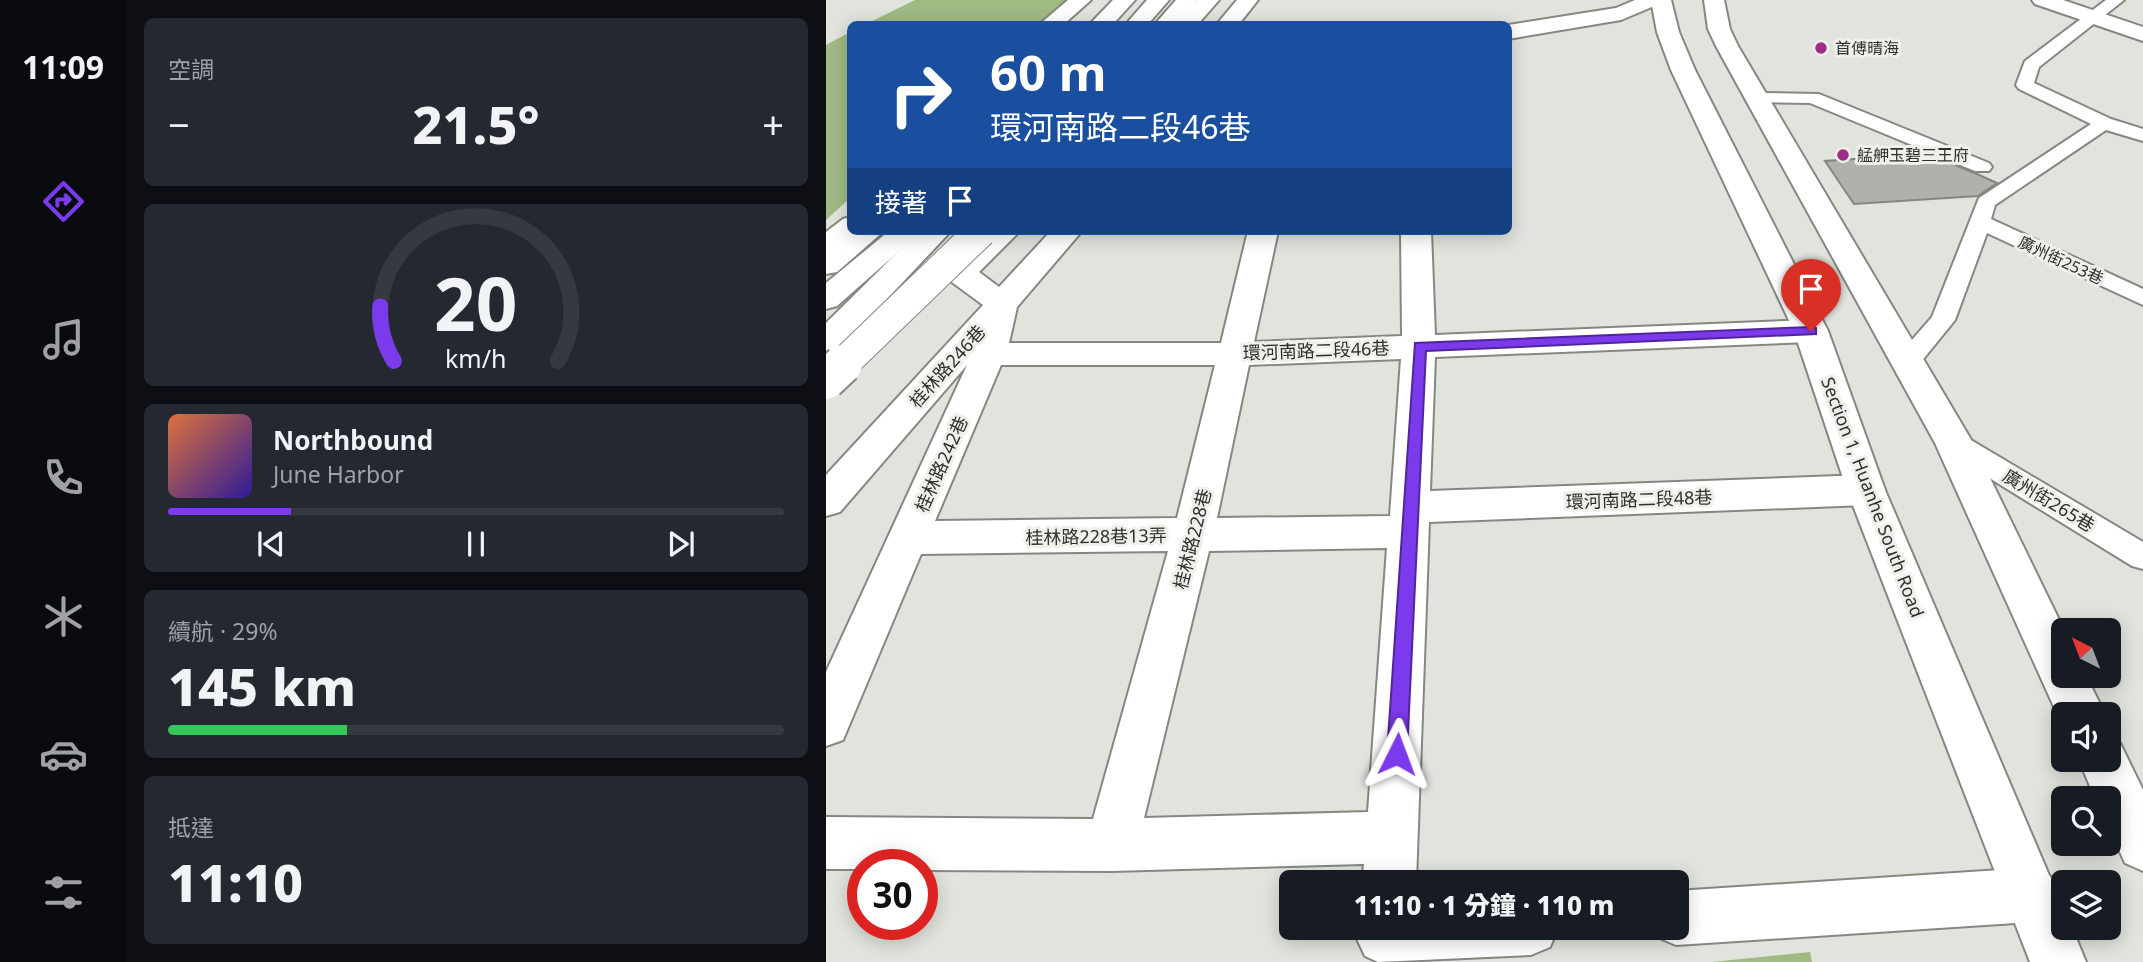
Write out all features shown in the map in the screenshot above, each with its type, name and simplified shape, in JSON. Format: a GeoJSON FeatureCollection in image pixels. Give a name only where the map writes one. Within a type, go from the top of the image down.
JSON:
{"type":"FeatureCollection","features":[{"type":"Feature","properties":{"kind":"main road"},"geometry":{"type":"LineString","coordinates":[[1055,21],[1081,0]]}},
{"type":"Feature","properties":{"kind":"main road"},"geometry":{"type":"LineString","coordinates":[[1094,21],[1118,0]]}},
{"type":"Feature","properties":{"kind":"main road"},"geometry":{"type":"LineString","coordinates":[[1104,21],[1125,0]]}},
{"type":"Feature","properties":{"kind":"main road"},"geometry":{"type":"LineString","coordinates":[[1140,21],[1159,0]]}},
{"type":"Feature","properties":{"kind":"main road"},"geometry":{"type":"LineString","coordinates":[[1169,21],[1188,0]]}},
{"type":"Feature","properties":{"kind":"main road"},"geometry":{"type":"LineString","coordinates":[[1188,21],[1209,0]]}},
{"type":"Feature","properties":{"kind":"main road"},"geometry":{"type":"LineString","coordinates":[[1230,21],[1248,0]]}},
{"type":"Feature","properties":{"kind":"main road"},"geometry":{"type":"LineString","coordinates":[[1512,31],[1621,14],[1652,0]]}},
{"type":"Feature","properties":{"kind":"main road","name":"Section 1, Huanhe South Road"},"geometry":{"type":"LineString","coordinates":[[1661,0],[1668,32],[1683,70],[1811,331],[1866,490],[2057,962]]}},
{"type":"Feature","properties":{"kind":"main road"},"geometry":{"type":"LineString","coordinates":[[1714,0],[1719,29],[1954,443],[2075,702]]}},
{"type":"Feature","properties":{"kind":"main road"},"geometry":{"type":"LineString","coordinates":[[2042,0],[2143,34]]}},
{"type":"Feature","properties":{"kind":"main road"},"geometry":{"type":"LineString","coordinates":[[826,265],[865,235]]}},
{"type":"Feature","properties":{"kind":"main road"},"geometry":{"type":"LineString","coordinates":[[826,299],[902,235]]}},
{"type":"Feature","properties":{"kind":"main road"},"geometry":{"type":"LineString","coordinates":[[826,343],[932,235]]}},
{"type":"Feature","properties":{"kind":"main road"},"geometry":{"type":"LineString","coordinates":[[826,379],[977,235]]}},
{"type":"Feature","properties":{"kind":"main road"},"geometry":{"type":"LineString","coordinates":[[1001,235],[960,273],[1002,304]]}},
{"type":"Feature","properties":{"kind":"main road","name":"桂林路246巷"},"geometry":{"type":"LineString","coordinates":[[826,501],[1063,235]]}},
{"type":"Feature","properties":{"kind":"main road","name":"桂林路228巷"},"geometry":{"type":"LineString","coordinates":[[1112,845],[1193,535],[1262,235]]}},
{"type":"Feature","properties":{"kind":"main road"},"geometry":{"type":"LineString","coordinates":[[826,843],[1112,845],[1390,859],[1419,346],[1416,235]]}},
{"type":"Feature","properties":{"kind":"main road","name":"桂林路242巷"},"geometry":{"type":"LineString","coordinates":[[826,724],[989,354],[1002,304]]}},
{"type":"Feature","properties":{"kind":"main road","name":"環河南路二段46巷"},"geometry":{"type":"LineString","coordinates":[[989,354],[1236,354],[1811,331]]}},
{"type":"Feature","properties":{"kind":"main road","name":"環河南路二段48巷"},"geometry":{"type":"LineString","coordinates":[[1410,519],[1866,490]]}},
{"type":"Feature","properties":{"kind":"main road","name":"桂林路228巷13弄"},"geometry":{"type":"LineString","coordinates":[[909,538],[1193,535],[1410,519]]}},
{"type":"Feature","properties":{"kind":"main road"},"geometry":{"type":"LineString","coordinates":[[2109,772],[2143,845]]}},
{"type":"Feature","properties":{"kind":"main road"},"geometry":{"type":"LineString","coordinates":[[1689,917],[2031,895]]}},
{"type":"Feature","properties":{"kind":"main road"},"geometry":{"type":"LineString","coordinates":[[1384,942],[1405,940]]}},
{"type":"Feature","properties":{"kind":"lane"},"geometry":{"type":"LineString","coordinates":[[2116,0],[2031,65],[2025,85],[2104,123],[2143,135]]}},
{"type":"Feature","properties":{"kind":"lane"},"geometry":{"type":"LineString","coordinates":[[1759,98],[1813,98],[1982,167]]}},
{"type":"Feature","properties":{"kind":"lane"},"geometry":{"type":"LineString","coordinates":[[1907,362],[1943,320],[1986,202],[2104,123]]}},
{"type":"Feature","properties":{"kind":"lane","name":"廣州街253巷"},"geometry":{"type":"LineString","coordinates":[[1980,222],[2143,298]]}},
{"type":"Feature","properties":{"kind":"lane"},"geometry":{"type":"LineString","coordinates":[[826,243],[847,226]]}},
{"type":"Feature","properties":{"kind":"lane"},"geometry":{"type":"LineString","coordinates":[[826,379],[960,273]]}},
{"type":"Feature","properties":{"kind":"lane","name":"廣州街265巷"},"geometry":{"type":"LineString","coordinates":[[1954,443],[2143,557]]}},
{"type":"Feature","properties":{"kind":"green space"},"geometry":{"type":"Polygon","coordinates":[[[915,0],[1077,0],[1052,21],[872,21],[915,0]]]}},
{"type":"Feature","properties":{"kind":"green space"},"geometry":{"type":"Polygon","coordinates":[[[847,34],[847,201],[826,220],[826,45],[847,34]]]}},
{"type":"Feature","properties":{"kind":"green space"},"geometry":{"type":"Polygon","coordinates":[[[1810,952],[1812,962],[1712,962],[1810,952]]]}},
{"type":"Feature","properties":{"kind":"building"},"geometry":{"type":"Polygon","coordinates":[[[1906,145],[1997,183],[1978,196],[1854,204],[1825,161],[1886,157],[1906,145]]]}},
{"type":"Feature","properties":{"kind":"place","name":"首傅晴海"},"geometry":{"type":"Point","coordinates":[1821,48]}},
{"type":"Feature","properties":{"kind":"place","name":"艋舺玉碧三王府"},"geometry":{"type":"Point","coordinates":[1843,155]}},
{"type":"Feature","properties":{"kind":"route"},"geometry":{"type":"LineString","coordinates":[[1397,754],[1419,346],[1811,331]]}}]}
